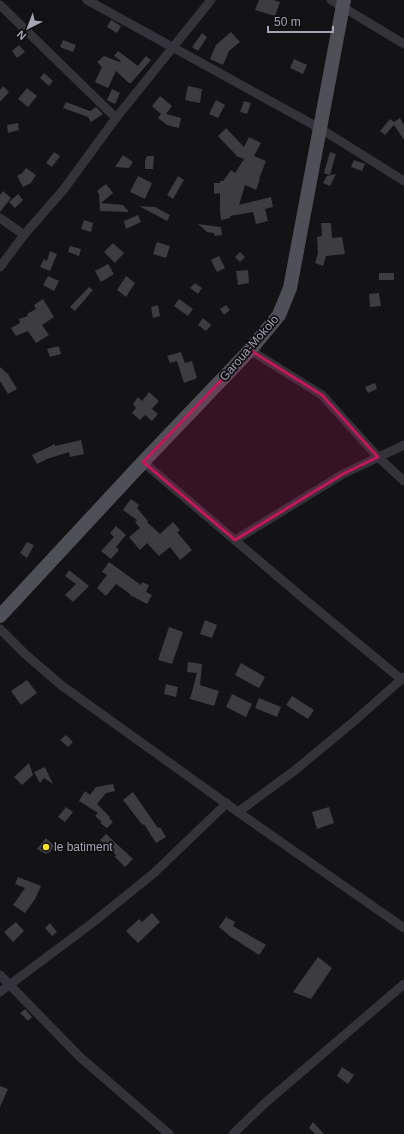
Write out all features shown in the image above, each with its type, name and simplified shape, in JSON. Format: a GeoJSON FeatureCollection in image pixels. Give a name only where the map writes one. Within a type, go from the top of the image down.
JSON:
{"type":"FeatureCollection","features":[{"type":"Feature","properties":{"kind":"main road","name":"Garoua-Mokolo"},"geometry":{"type":"LineString","coordinates":[[0,616],[143,462],[250,350],[279,315],[290,288],[321,129],[343,4]]}},
{"type":"Feature","properties":{"kind":"street"},"geometry":{"type":"LineString","coordinates":[[87,0],[321,129],[404,181]]}},
{"type":"Feature","properties":{"kind":"street"},"geometry":{"type":"LineString","coordinates":[[0,267],[24,235],[64,190],[116,118],[174,48],[211,0]]}},
{"type":"Feature","properties":{"kind":"street"},"geometry":{"type":"LineString","coordinates":[[331,0],[343,4],[404,44]]}},
{"type":"Feature","properties":{"kind":"street"},"geometry":{"type":"LineString","coordinates":[[0,6],[116,118]]}},
{"type":"Feature","properties":{"kind":"street"},"geometry":{"type":"LineString","coordinates":[[0,218],[24,235]]}},
{"type":"Feature","properties":{"kind":"street"},"geometry":{"type":"LineString","coordinates":[[250,350],[322,395],[378,457],[404,481]]}},
{"type":"Feature","properties":{"kind":"street"},"geometry":{"type":"LineString","coordinates":[[235,540],[343,474],[404,445]]}},
{"type":"Feature","properties":{"kind":"street"},"geometry":{"type":"LineString","coordinates":[[143,462],[402,678],[352,724],[294,771],[238,812]]}},
{"type":"Feature","properties":{"kind":"street"},"geometry":{"type":"LineString","coordinates":[[0,629],[61,686],[404,928]]}},
{"type":"Feature","properties":{"kind":"street"},"geometry":{"type":"LineString","coordinates":[[0,992],[91,924],[154,872],[227,803]]}},
{"type":"Feature","properties":{"kind":"street"},"geometry":{"type":"LineString","coordinates":[[0,975],[80,1057],[169,1134]]}},
{"type":"Feature","properties":{"kind":"street"},"geometry":{"type":"LineString","coordinates":[[234,1134],[264,1104],[404,984]]}},
{"type":"Feature","properties":{"kind":"highlighted area"},"geometry":{"type":"Polygon","coordinates":[[[250,350],[322,395],[378,457],[343,474],[235,540],[143,462],[250,350]]]}},
{"type":"Feature","properties":{"kind":"building"},"geometry":{"type":"Polygon","coordinates":[[[259,0],[273,0],[280,2],[275,16],[255,10],[259,0]]]}},
{"type":"Feature","properties":{"kind":"building"},"geometry":{"type":"Polygon","coordinates":[[[111,20],[121,26],[117,33],[107,27],[111,20]]]}},
{"type":"Feature","properties":{"kind":"building"},"geometry":{"type":"Polygon","coordinates":[[[231,32],[240,42],[229,51],[223,65],[210,59],[216,45],[231,32]]]}},
{"type":"Feature","properties":{"kind":"building"},"geometry":{"type":"Polygon","coordinates":[[[202,33],[207,37],[198,51],[192,47],[202,33]]]}},
{"type":"Feature","properties":{"kind":"building"},"geometry":{"type":"Polygon","coordinates":[[[63,40],[76,45],[73,52],[60,47],[63,40]]]}},
{"type":"Feature","properties":{"kind":"building"},"geometry":{"type":"Polygon","coordinates":[[[19,45],[25,52],[17,58],[12,51],[19,45]]]}},
{"type":"Feature","properties":{"kind":"building"},"geometry":{"type":"Polygon","coordinates":[[[118,51],[138,66],[146,56],[151,60],[131,83],[129,83],[116,71],[108,88],[95,82],[102,67],[97,62],[104,56],[120,62],[121,61],[114,56],[118,51]]]}},
{"type":"Feature","properties":{"kind":"building"},"geometry":{"type":"Polygon","coordinates":[[[294,59],[307,65],[303,74],[290,68],[294,59]]]}},
{"type":"Feature","properties":{"kind":"building"},"geometry":{"type":"Polygon","coordinates":[[[44,73],[53,81],[49,86],[40,78],[44,73]]]}},
{"type":"Feature","properties":{"kind":"building"},"geometry":{"type":"Polygon","coordinates":[[[3,86],[9,92],[0,102],[0,90],[3,86]]]}},
{"type":"Feature","properties":{"kind":"building"},"geometry":{"type":"Polygon","coordinates":[[[188,86],[202,89],[200,103],[185,100],[188,86]]]}},
{"type":"Feature","properties":{"kind":"building"},"geometry":{"type":"Polygon","coordinates":[[[27,88],[37,96],[28,107],[18,99],[27,88]]]}},
{"type":"Feature","properties":{"kind":"building"},"geometry":{"type":"Polygon","coordinates":[[[112,89],[120,93],[115,104],[107,100],[112,89]]]}},
{"type":"Feature","properties":{"kind":"building"},"geometry":{"type":"Polygon","coordinates":[[[160,96],[172,106],[166,114],[181,118],[179,128],[167,125],[158,118],[161,114],[152,106],[160,96]]]}},
{"type":"Feature","properties":{"kind":"building"},"geometry":{"type":"Polygon","coordinates":[[[216,100],[225,105],[218,118],[209,114],[216,100]]]}},
{"type":"Feature","properties":{"kind":"building"},"geometry":{"type":"Polygon","coordinates":[[[244,101],[251,103],[247,114],[240,112],[244,101]]]}},
{"type":"Feature","properties":{"kind":"building"},"geometry":{"type":"Polygon","coordinates":[[[66,102],[90,111],[96,107],[103,114],[91,122],[88,117],[63,108],[66,102]]]}},
{"type":"Feature","properties":{"kind":"building"},"geometry":{"type":"Polygon","coordinates":[[[400,118],[404,125],[404,140],[394,125],[385,135],[380,131],[390,119],[394,122],[400,118]]]}},
{"type":"Feature","properties":{"kind":"building"},"geometry":{"type":"Polygon","coordinates":[[[18,123],[19,130],[8,133],[7,125],[18,123]]]}},
{"type":"Feature","properties":{"kind":"building"},"geometry":{"type":"Polygon","coordinates":[[[226,128],[244,147],[249,137],[261,143],[254,156],[266,161],[260,179],[256,190],[245,185],[239,205],[271,197],[273,207],[265,209],[268,221],[256,224],[253,212],[230,216],[230,218],[221,220],[220,193],[214,194],[214,183],[220,183],[220,181],[223,181],[231,170],[235,173],[244,159],[236,156],[218,136],[226,128]]]}},
{"type":"Feature","properties":{"kind":"building"},"geometry":{"type":"Polygon","coordinates":[[[54,152],[60,156],[52,167],[46,163],[54,152]]]}},
{"type":"Feature","properties":{"kind":"building"},"geometry":{"type":"Polygon","coordinates":[[[330,152],[336,154],[330,175],[324,173],[330,152]]]}},
{"type":"Feature","properties":{"kind":"building"},"geometry":{"type":"Polygon","coordinates":[[[123,155],[133,162],[129,168],[115,167],[123,155]]]}},
{"type":"Feature","properties":{"kind":"building"},"geometry":{"type":"Polygon","coordinates":[[[147,156],[154,156],[153,169],[145,169],[145,161],[147,156]]]}},
{"type":"Feature","properties":{"kind":"building"},"geometry":{"type":"Polygon","coordinates":[[[354,160],[365,164],[362,171],[351,167],[354,160]]]}},
{"type":"Feature","properties":{"kind":"building"},"geometry":{"type":"Polygon","coordinates":[[[26,168],[36,175],[31,183],[23,187],[17,176],[26,168]]]}},
{"type":"Feature","properties":{"kind":"building"},"geometry":{"type":"Polygon","coordinates":[[[336,174],[330,186],[323,183],[327,176],[336,174]]]}},
{"type":"Feature","properties":{"kind":"building"},"geometry":{"type":"Polygon","coordinates":[[[138,176],[152,183],[145,199],[130,192],[138,176]]]}},
{"type":"Feature","properties":{"kind":"building"},"geometry":{"type":"Polygon","coordinates":[[[178,176],[184,180],[173,199],[167,195],[178,176]]]}},
{"type":"Feature","properties":{"kind":"building"},"geometry":{"type":"Polygon","coordinates":[[[106,184],[113,193],[101,203],[123,205],[129,212],[100,211],[99,194],[97,191],[106,184]]]}},
{"type":"Feature","properties":{"kind":"building"},"geometry":{"type":"Polygon","coordinates":[[[3,191],[11,198],[0,212],[0,195],[3,191]]]}},
{"type":"Feature","properties":{"kind":"building"},"geometry":{"type":"Polygon","coordinates":[[[18,194],[23,200],[15,208],[9,202],[18,194]]]}},
{"type":"Feature","properties":{"kind":"building"},"geometry":{"type":"Polygon","coordinates":[[[139,206],[155,207],[170,215],[167,221],[139,206]]]}},
{"type":"Feature","properties":{"kind":"building"},"geometry":{"type":"Polygon","coordinates":[[[138,215],[141,222],[126,229],[124,221],[138,215]]]}},
{"type":"Feature","properties":{"kind":"building"},"geometry":{"type":"Polygon","coordinates":[[[84,220],[93,223],[91,232],[81,229],[84,220]]]}},
{"type":"Feature","properties":{"kind":"building"},"geometry":{"type":"Polygon","coordinates":[[[321,223],[331,223],[332,238],[342,237],[345,254],[326,256],[323,266],[315,263],[318,253],[317,237],[322,236],[321,223]]]}},
{"type":"Feature","properties":{"kind":"building"},"geometry":{"type":"Polygon","coordinates":[[[198,224],[221,227],[222,235],[215,236],[214,233],[207,232],[198,224]]]}},
{"type":"Feature","properties":{"kind":"building"},"geometry":{"type":"Polygon","coordinates":[[[157,242],[170,246],[166,258],[153,254],[157,242]]]}},
{"type":"Feature","properties":{"kind":"building"},"geometry":{"type":"Polygon","coordinates":[[[113,243],[124,253],[115,263],[104,252],[113,243]]]}},
{"type":"Feature","properties":{"kind":"building"},"geometry":{"type":"Polygon","coordinates":[[[70,246],[81,249],[79,256],[68,252],[70,246]]]}},
{"type":"Feature","properties":{"kind":"building"},"geometry":{"type":"Polygon","coordinates":[[[50,251],[57,254],[50,271],[40,267],[44,259],[47,261],[50,251]]]}},
{"type":"Feature","properties":{"kind":"building"},"geometry":{"type":"Polygon","coordinates":[[[240,252],[245,257],[240,262],[235,257],[240,252]]]}},
{"type":"Feature","properties":{"kind":"building"},"geometry":{"type":"Polygon","coordinates":[[[219,256],[225,268],[217,272],[211,260],[219,256]]]}},
{"type":"Feature","properties":{"kind":"building"},"geometry":{"type":"Polygon","coordinates":[[[108,264],[114,274],[101,282],[95,271],[108,264]]]}},
{"type":"Feature","properties":{"kind":"building"},"geometry":{"type":"Polygon","coordinates":[[[248,270],[249,283],[238,285],[236,271],[248,270]]]}},
{"type":"Feature","properties":{"kind":"building"},"geometry":{"type":"Polygon","coordinates":[[[379,273],[394,273],[394,280],[379,280],[379,273]]]}},
{"type":"Feature","properties":{"kind":"building"},"geometry":{"type":"Polygon","coordinates":[[[48,276],[59,281],[54,291],[43,285],[48,276]]]}},
{"type":"Feature","properties":{"kind":"building"},"geometry":{"type":"Polygon","coordinates":[[[126,276],[135,283],[126,297],[117,290],[126,276]]]}},
{"type":"Feature","properties":{"kind":"building"},"geometry":{"type":"Polygon","coordinates":[[[195,283],[202,288],[198,294],[190,288],[195,283]]]}},
{"type":"Feature","properties":{"kind":"building"},"geometry":{"type":"Polygon","coordinates":[[[89,287],[93,290],[75,311],[70,307],[89,287]]]}},
{"type":"Feature","properties":{"kind":"building"},"geometry":{"type":"Polygon","coordinates":[[[379,293],[381,306],[370,307],[369,294],[379,293]]]}},
{"type":"Feature","properties":{"kind":"building"},"geometry":{"type":"Polygon","coordinates":[[[43,299],[54,317],[42,325],[49,335],[36,343],[28,331],[16,336],[11,328],[20,323],[19,319],[28,316],[27,314],[36,309],[34,305],[43,299]]]}},
{"type":"Feature","properties":{"kind":"building"},"geometry":{"type":"Polygon","coordinates":[[[179,299],[193,309],[188,316],[174,306],[179,299]]]}},
{"type":"Feature","properties":{"kind":"building"},"geometry":{"type":"Polygon","coordinates":[[[158,305],[160,316],[153,318],[151,307],[158,305]]]}},
{"type":"Feature","properties":{"kind":"building"},"geometry":{"type":"Polygon","coordinates":[[[226,305],[230,310],[224,315],[220,309],[226,305]]]}},
{"type":"Feature","properties":{"kind":"building"},"geometry":{"type":"Polygon","coordinates":[[[203,318],[211,325],[206,331],[198,325],[203,318]]]}},
{"type":"Feature","properties":{"kind":"building"},"geometry":{"type":"Polygon","coordinates":[[[59,346],[61,354],[50,357],[47,349],[59,346]]]}},
{"type":"Feature","properties":{"kind":"building"},"geometry":{"type":"Polygon","coordinates":[[[181,352],[185,363],[192,361],[197,378],[184,383],[177,361],[170,363],[167,356],[181,352]]]}},
{"type":"Feature","properties":{"kind":"building"},"geometry":{"type":"Polygon","coordinates":[[[0,367],[8,374],[17,389],[8,394],[0,381],[0,367]]]}},
{"type":"Feature","properties":{"kind":"building"},"geometry":{"type":"Polygon","coordinates":[[[375,383],[377,389],[368,393],[365,387],[375,383]]]}},
{"type":"Feature","properties":{"kind":"building"},"geometry":{"type":"Polygon","coordinates":[[[149,392],[159,401],[152,409],[158,414],[152,421],[145,415],[140,420],[132,413],[136,408],[133,404],[138,397],[142,401],[149,392]]]}},
{"type":"Feature","properties":{"kind":"building"},"geometry":{"type":"Polygon","coordinates":[[[81,440],[84,454],[70,457],[69,452],[37,464],[32,455],[55,444],[55,446],[81,440]]]}},
{"type":"Feature","properties":{"kind":"building"},"geometry":{"type":"Polygon","coordinates":[[[131,499],[139,505],[137,508],[148,521],[147,522],[160,534],[173,522],[180,530],[177,532],[192,550],[180,560],[170,547],[159,556],[147,543],[140,550],[129,537],[140,528],[135,522],[137,520],[123,510],[131,499]]]}},
{"type":"Feature","properties":{"kind":"building"},"geometry":{"type":"Polygon","coordinates":[[[116,526],[126,535],[116,547],[119,550],[111,559],[101,551],[114,537],[110,533],[116,526]]]}},
{"type":"Feature","properties":{"kind":"building"},"geometry":{"type":"Polygon","coordinates":[[[27,542],[34,545],[27,558],[20,553],[27,542]]]}},
{"type":"Feature","properties":{"kind":"building"},"geometry":{"type":"Polygon","coordinates":[[[109,562],[141,585],[142,582],[149,585],[146,592],[152,595],[147,604],[130,595],[116,584],[106,596],[97,588],[107,575],[102,572],[109,562]]]}},
{"type":"Feature","properties":{"kind":"building"},"geometry":{"type":"Polygon","coordinates":[[[69,570],[89,586],[73,602],[65,595],[76,584],[65,576],[69,570]]]}},
{"type":"Feature","properties":{"kind":"building"},"geometry":{"type":"Polygon","coordinates":[[[205,620],[217,625],[212,638],[200,634],[205,620]]]}},
{"type":"Feature","properties":{"kind":"building"},"geometry":{"type":"Polygon","coordinates":[[[169,627],[183,632],[172,664],[158,660],[169,627]]]}},
{"type":"Feature","properties":{"kind":"building"},"geometry":{"type":"Polygon","coordinates":[[[188,662],[202,664],[200,685],[219,691],[214,706],[190,699],[197,673],[187,672],[188,662]]]}},
{"type":"Feature","properties":{"kind":"building"},"geometry":{"type":"Polygon","coordinates":[[[241,663],[265,677],[259,688],[235,675],[241,663]]]}},
{"type":"Feature","properties":{"kind":"building"},"geometry":{"type":"Polygon","coordinates":[[[27,680],[37,693],[21,705],[11,691],[27,680]]]}},
{"type":"Feature","properties":{"kind":"building"},"geometry":{"type":"Polygon","coordinates":[[[166,684],[178,687],[176,697],[164,694],[166,684]]]}},
{"type":"Feature","properties":{"kind":"building"},"geometry":{"type":"Polygon","coordinates":[[[232,694],[252,704],[246,717],[226,707],[232,694]]]}},
{"type":"Feature","properties":{"kind":"building"},"geometry":{"type":"Polygon","coordinates":[[[292,696],[314,710],[308,719],[286,705],[292,696]]]}},
{"type":"Feature","properties":{"kind":"building"},"geometry":{"type":"Polygon","coordinates":[[[259,698],[281,707],[277,717],[255,708],[259,698]]]}},
{"type":"Feature","properties":{"kind":"building"},"geometry":{"type":"Polygon","coordinates":[[[66,735],[73,742],[68,747],[60,740],[66,735]]]}},
{"type":"Feature","properties":{"kind":"building"},"geometry":{"type":"Polygon","coordinates":[[[29,763],[33,775],[22,785],[14,777],[29,763]]]}},
{"type":"Feature","properties":{"kind":"building"},"geometry":{"type":"Polygon","coordinates":[[[45,767],[53,784],[44,778],[40,783],[34,772],[45,767]]]}},
{"type":"Feature","properties":{"kind":"building"},"geometry":{"type":"Polygon","coordinates":[[[113,784],[115,791],[106,793],[97,804],[113,822],[107,828],[100,823],[102,822],[95,816],[98,813],[79,801],[85,791],[90,795],[96,787],[113,784]]]}},
{"type":"Feature","properties":{"kind":"building"},"geometry":{"type":"Polygon","coordinates":[[[133,792],[166,837],[156,843],[144,824],[143,825],[140,822],[123,800],[133,792]]]}},
{"type":"Feature","properties":{"kind":"building"},"geometry":{"type":"Polygon","coordinates":[[[66,807],[73,812],[65,822],[58,817],[66,807]]]}},
{"type":"Feature","properties":{"kind":"building"},"geometry":{"type":"Polygon","coordinates":[[[329,807],[334,823],[317,829],[312,812],[329,807]]]}},
{"type":"Feature","properties":{"kind":"building"},"geometry":{"type":"Polygon","coordinates":[[[106,834],[133,859],[125,867],[115,857],[116,855],[100,840],[106,834]]]}},
{"type":"Feature","properties":{"kind":"building","name":"le batiment"},"geometry":{"type":"Polygon","coordinates":[[[46,838],[54,846],[50,852],[46,854],[37,849],[46,838]]]}},
{"type":"Feature","properties":{"kind":"building"},"geometry":{"type":"Polygon","coordinates":[[[18,877],[41,886],[35,899],[25,913],[13,905],[25,888],[15,884],[18,877]]]}},
{"type":"Feature","properties":{"kind":"building"},"geometry":{"type":"Polygon","coordinates":[[[152,913],[160,922],[138,943],[126,931],[139,919],[142,922],[152,913]]]}},
{"type":"Feature","properties":{"kind":"building"},"geometry":{"type":"Polygon","coordinates":[[[226,917],[235,922],[233,926],[266,945],[259,955],[231,937],[219,927],[226,917]]]}},
{"type":"Feature","properties":{"kind":"building"},"geometry":{"type":"Polygon","coordinates":[[[16,922],[24,931],[13,942],[4,932],[16,922]]]}},
{"type":"Feature","properties":{"kind":"building"},"geometry":{"type":"Polygon","coordinates":[[[50,923],[57,932],[52,936],[45,928],[50,923]]]}},
{"type":"Feature","properties":{"kind":"building"},"geometry":{"type":"Polygon","coordinates":[[[318,957],[332,968],[311,999],[293,992],[318,957]]]}},
{"type":"Feature","properties":{"kind":"building"},"geometry":{"type":"Polygon","coordinates":[[[25,1009],[32,1017],[28,1021],[20,1013],[25,1009]]]}},
{"type":"Feature","properties":{"kind":"building"},"geometry":{"type":"Polygon","coordinates":[[[342,1067],[354,1075],[348,1084],[337,1076],[342,1067]]]}},
{"type":"Feature","properties":{"kind":"building"},"geometry":{"type":"Polygon","coordinates":[[[0,1086],[8,1089],[0,1107],[0,1086]]]}},
{"type":"Feature","properties":{"kind":"building"},"geometry":{"type":"Polygon","coordinates":[[[313,1122],[324,1134],[315,1134],[309,1128],[313,1122]]]}},
{"type":"Feature","properties":{"kind":"place","name":"le batiment"},"geometry":{"type":"Point","coordinates":[46,847]}}]}
